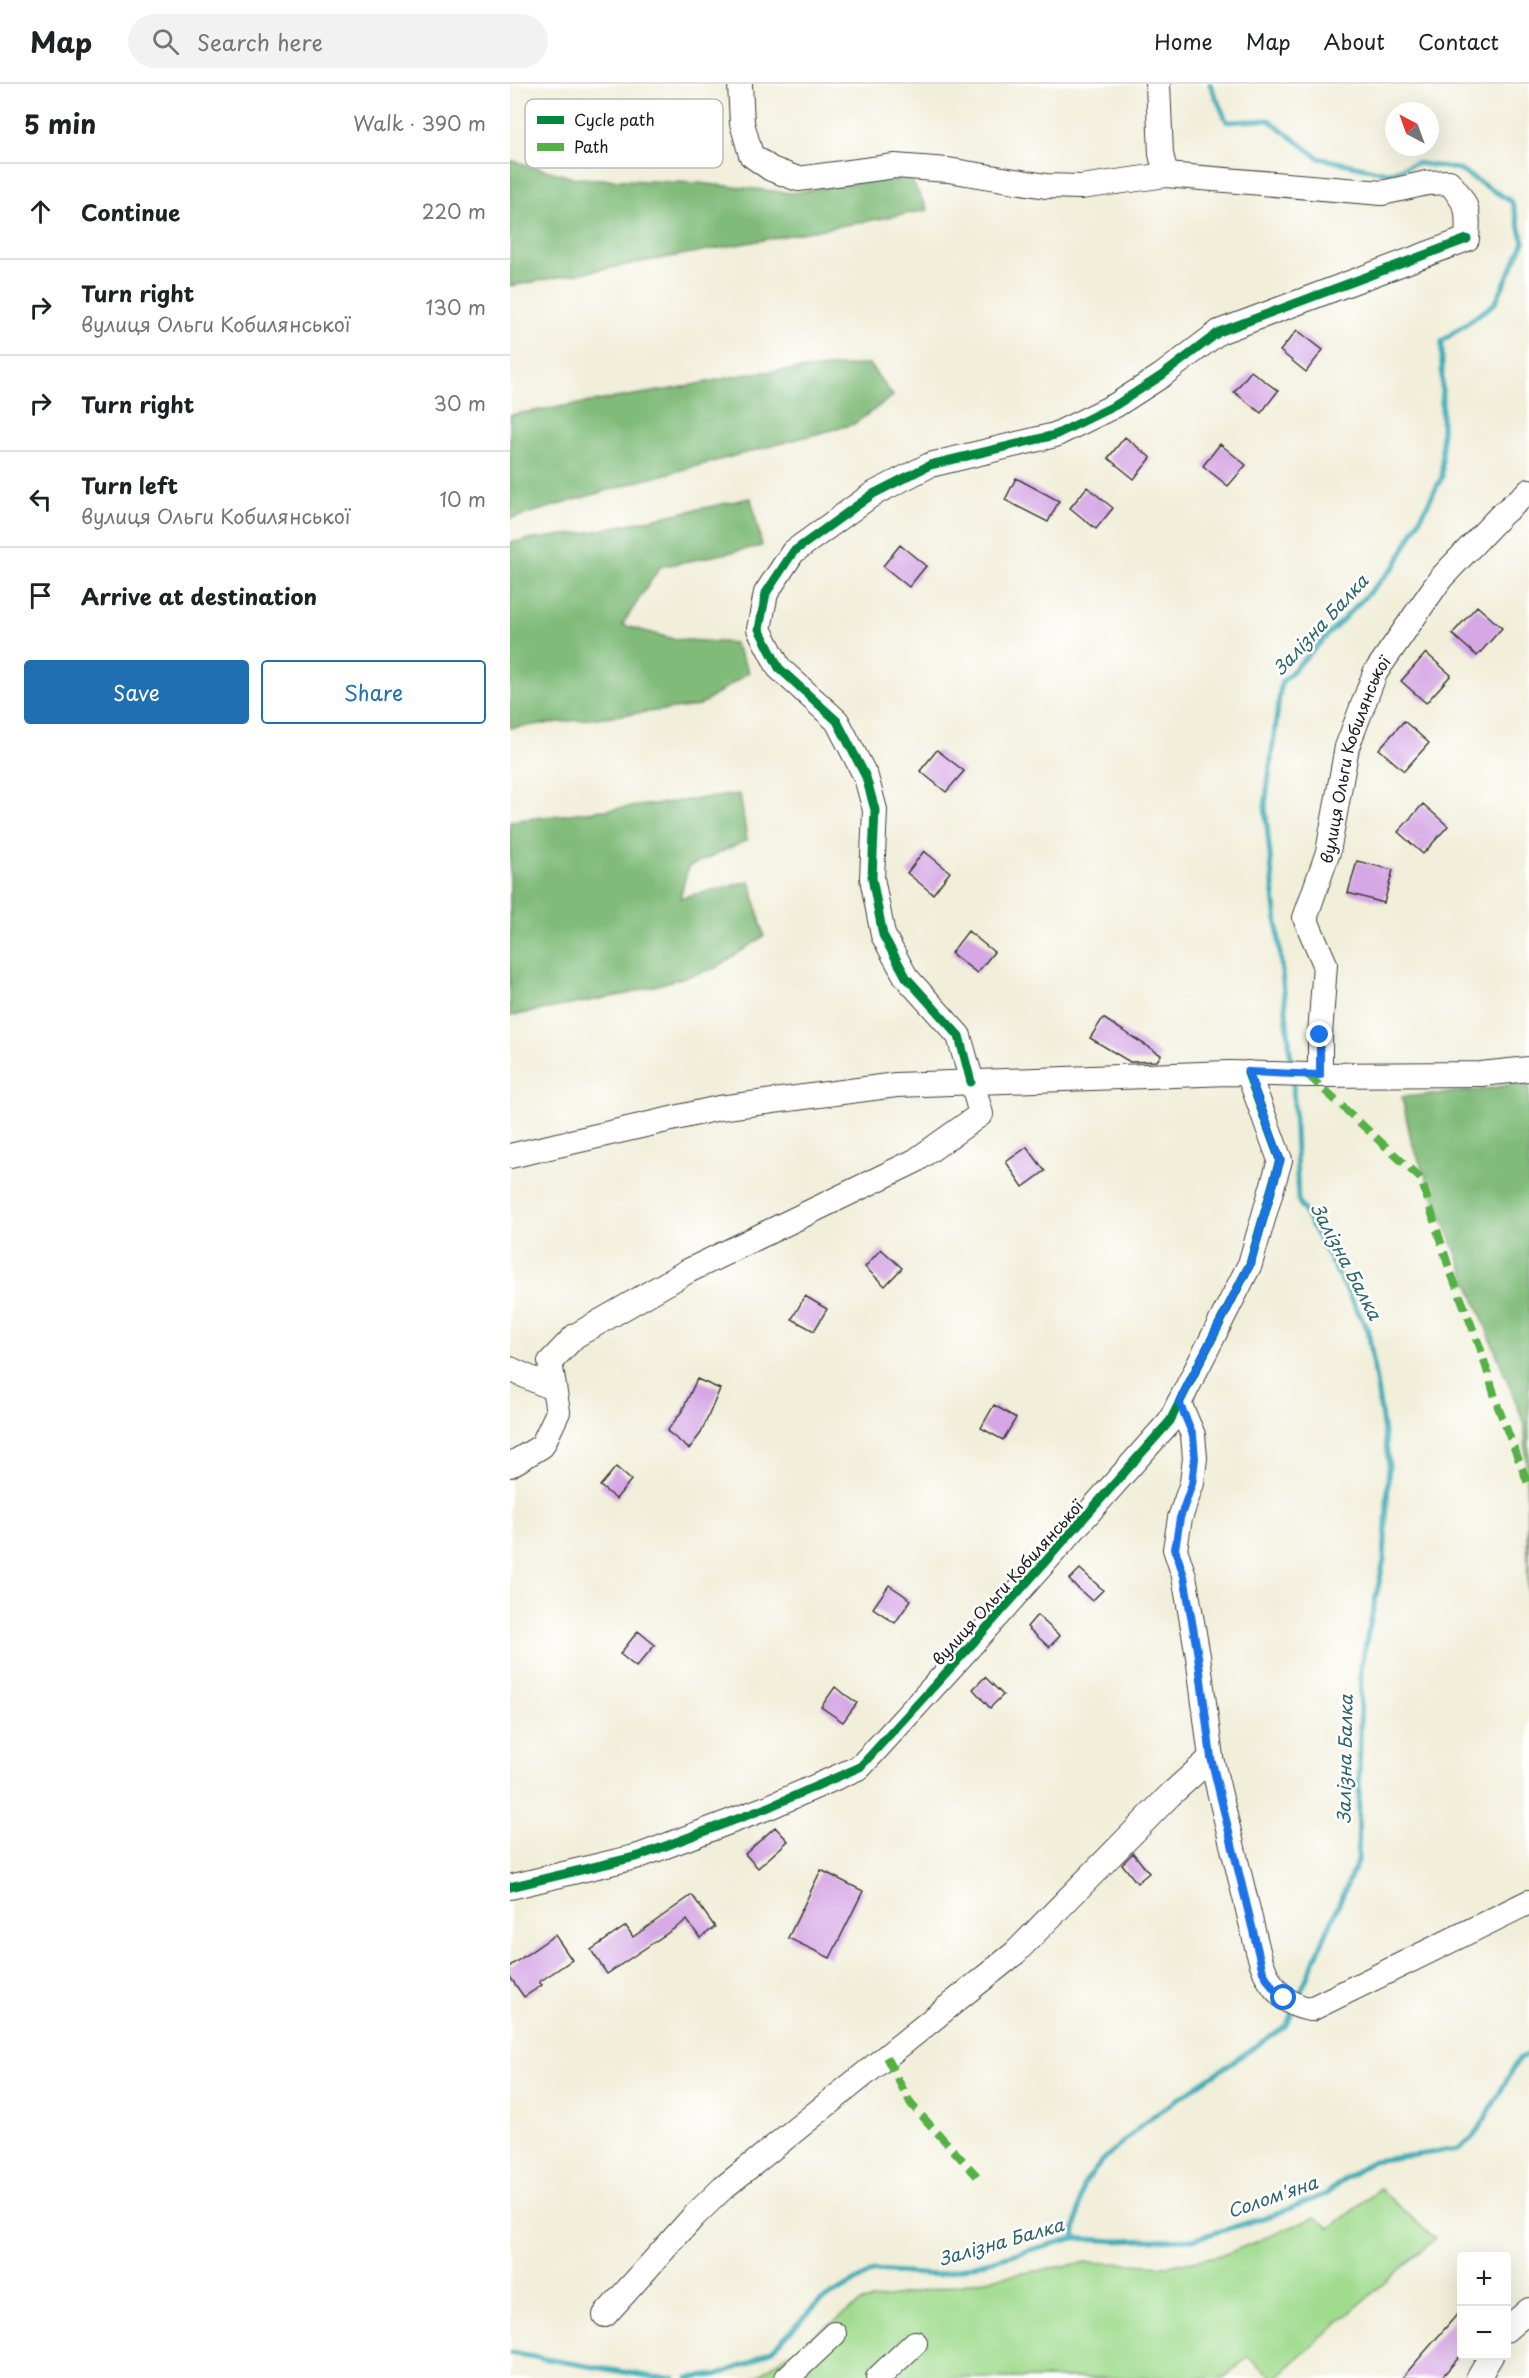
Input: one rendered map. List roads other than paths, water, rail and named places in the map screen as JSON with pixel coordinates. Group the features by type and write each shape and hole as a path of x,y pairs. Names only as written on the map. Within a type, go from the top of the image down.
{"street":[{"path":"510,1465 542,1446 558,1412 550,1362 575,1336 688,1271 915,1161 981,1114 958,1036 906,977 883,935 872,878 875,810 866,777 837,721 779,668 759,629 766,593 793,552 873,494 930,465 1055,435 1116,405 1161,376 1219,332 1467,239 1468,215 1462,198 1449,182 1427,183 1382,193 1166,175 1081,187 1046,186 948,170 895,166 798,179 771,169 751,155 742,123 740,84"},
{"path":"1158,84 1161,154 1166,175"},
{"name":"вулиця Ольги Кобилянської","path":"1313,1075 1320,1035 1325,964 1305,918 1328,852 1347,747 1375,673 1441,578 1501,515 1529,491"},
{"path":"510,1156 719,1108 896,1085 1250,1072 1313,1075 1481,1074 1529,1069"},
{"name":"вулиця Ольги Кобилянської","path":"510,1887 639,1856 769,1807 860,1767 973,1643 1170,1421 1250,1264 1280,1160 1250,1072"},
{"path":"510,1369 554,1389"},
{"path":"1179,1402 1193,1435 1195,1458 1192,1484 1180,1518 1175,1549 1184,1576 1198,1656 1211,1758 1263,1972 1273,1988 1284,1998 1307,2009 1322,2005 1529,1902"},
{"path":"605,2315 694,2216 723,2188 1015,1953 1170,1795 1211,1758"},
{"path":"1511,2326 1529,2310"},
{"path":"787,2378 834,2334"},
{"path":"878,2378 915,2343"},
{"path":"1478,2378 1488,2360"}],"waterway":[{"name":"Залізна Балка","path":"1210,84 1227,122 1269,120 1319,158 1388,173 1416,163 1458,169 1512,202 1524,242 1495,303 1442,341 1442,477 1395,566 1281,683 1265,806 1292,1070"},
{"name":"Залізна Балка","path":"1293,1082 1298,1200 1368,1330 1389,1464 1384,1560 1361,1665 1358,1860 1298,1998"},
{"name":"Залізна Балка","path":"1074,2238 1083,2185 1103,2160 1150,2118 1287,2025 1293,2009"},
{"name":"Солом'яна","path":"688,2378 716,2375 748,2364 773,2349 819,2302 874,2271 938,2275 1074,2238 1116,2241 1194,2239 1276,2214 1326,2194 1373,2161 1458,2149 1472,2138 1519,2058 1529,2054"},
{"name":"Залізна Балка","path":"510,2353 654,2377 675,2378"}]}
